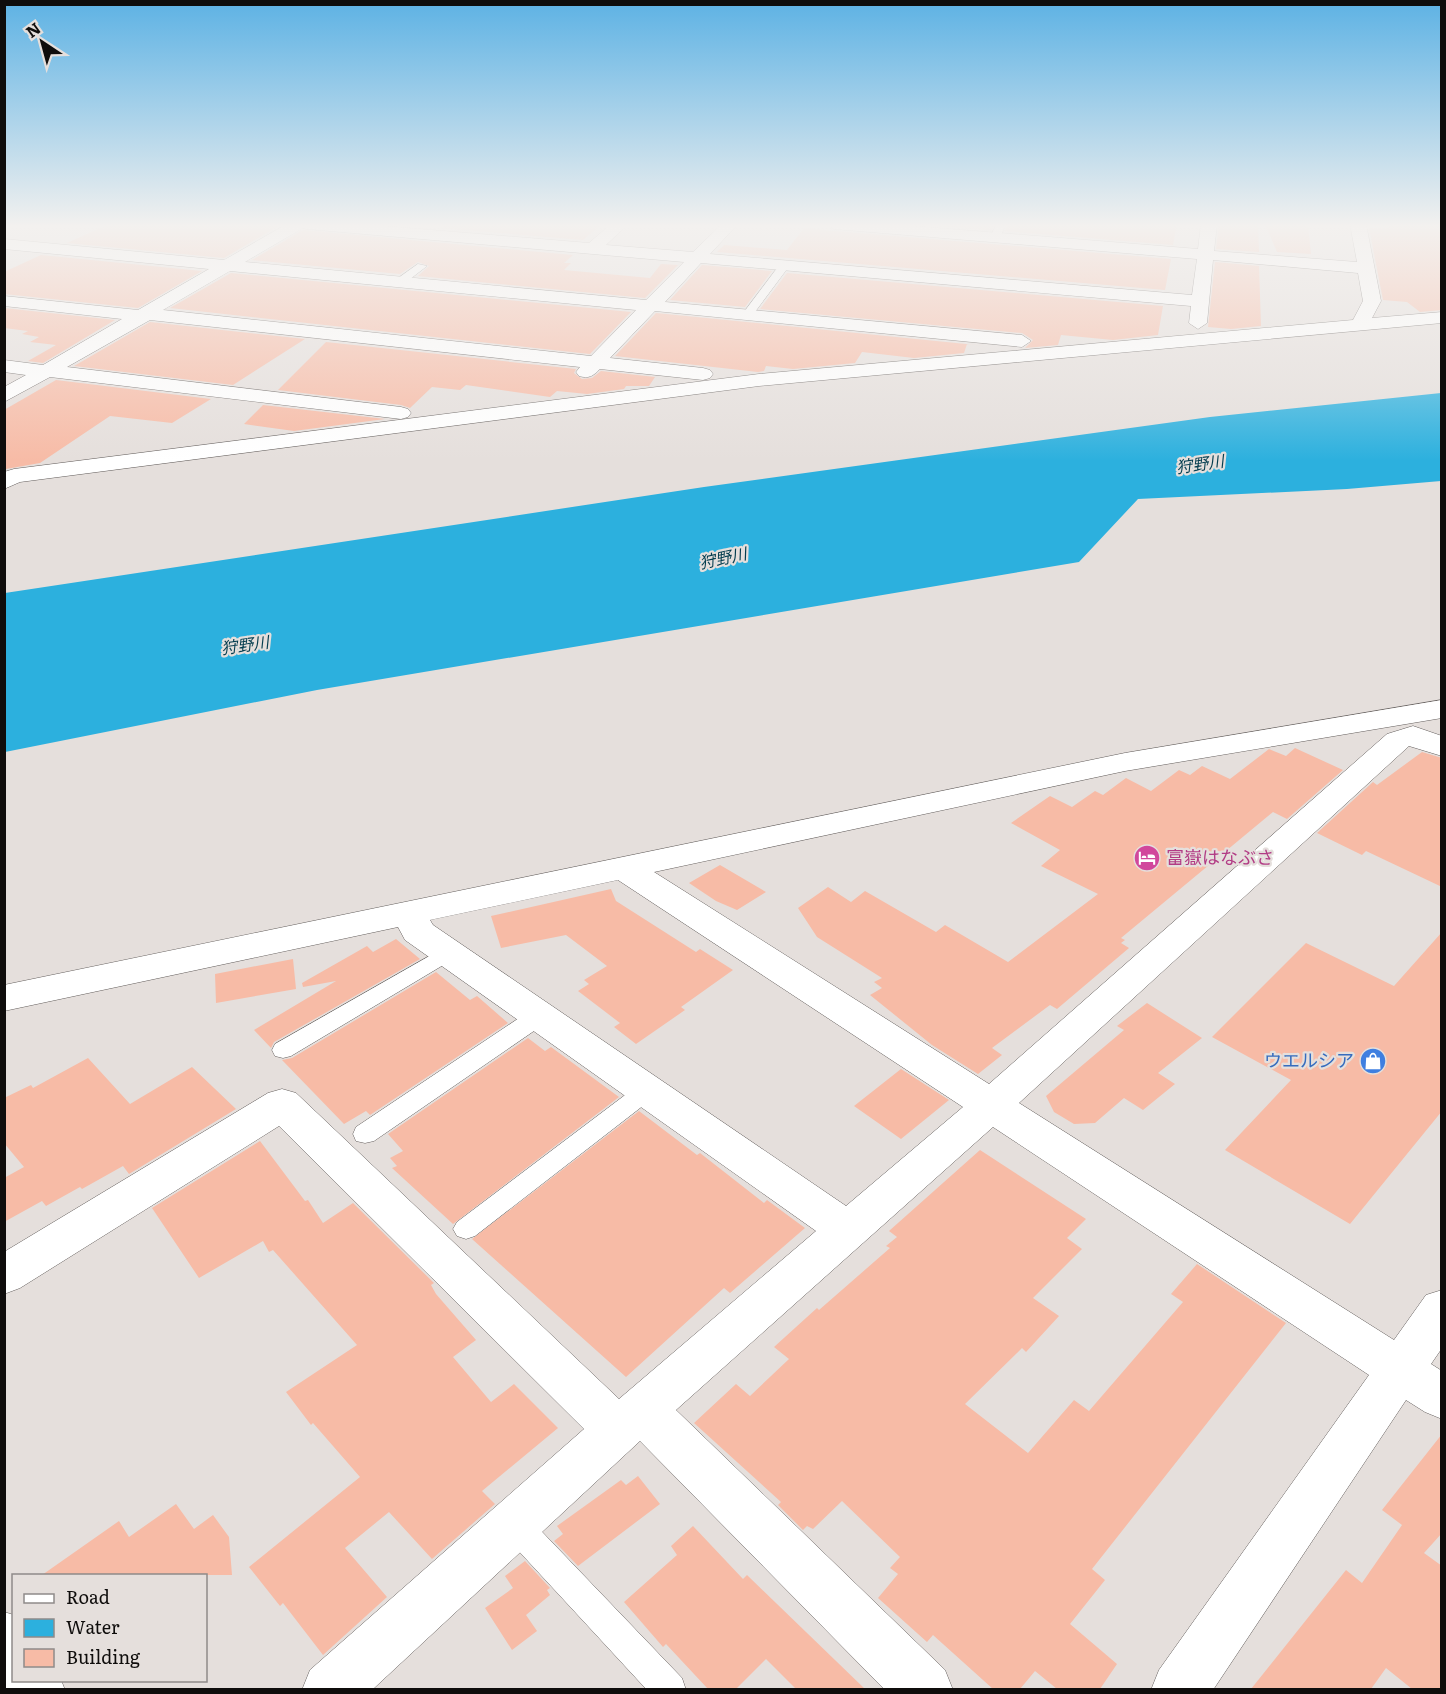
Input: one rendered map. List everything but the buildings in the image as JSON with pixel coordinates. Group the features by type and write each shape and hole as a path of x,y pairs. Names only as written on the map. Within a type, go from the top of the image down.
{"street":[{"path":"25,303 759,380"},
{"path":"4,396 165,303"},
{"path":"631,303 1098,348"},
{"path":"1196,339 1200,303"},
{"path":"1360,324 1371,303"},
{"path":"556,404 651,305"},
{"path":"4,482 14,476 556,404 759,380 1442,317"},
{"path":"4,488 780,389 1442,326"},
{"path":"4,366 448,419"},
{"path":"4,998 1125,762 1442,709"},
{"path":"330,1689 630,1420 993,1104 1398,740 1413,735 1442,747"},
{"path":"624,868 993,1104 1442,1397"},
{"path":"410,913 418,932 645,1092 847,1230"},
{"path":"4,1275 282,1104 925,1689"},
{"path":"1179,1689 1398,1369 1442,1309"}],"lane":[{"path":"748,314 756,303"},
{"path":"283,1050 447,953"},
{"path":"365,1134 539,1016"},
{"path":"466,1229 645,1092"},
{"path":"514,1524 670,1689"}],"water":[{"name":"狩野川","path":"1441,393 1441,481 1347,489 1138,499 1079,562 317,690 5,752 5,593 704,487 1210,417"}],"place":[{"name":"富嶽はなぶさ","path":"1147,858"},
{"name":"ウエルシア","path":"1373,1061"}]}
